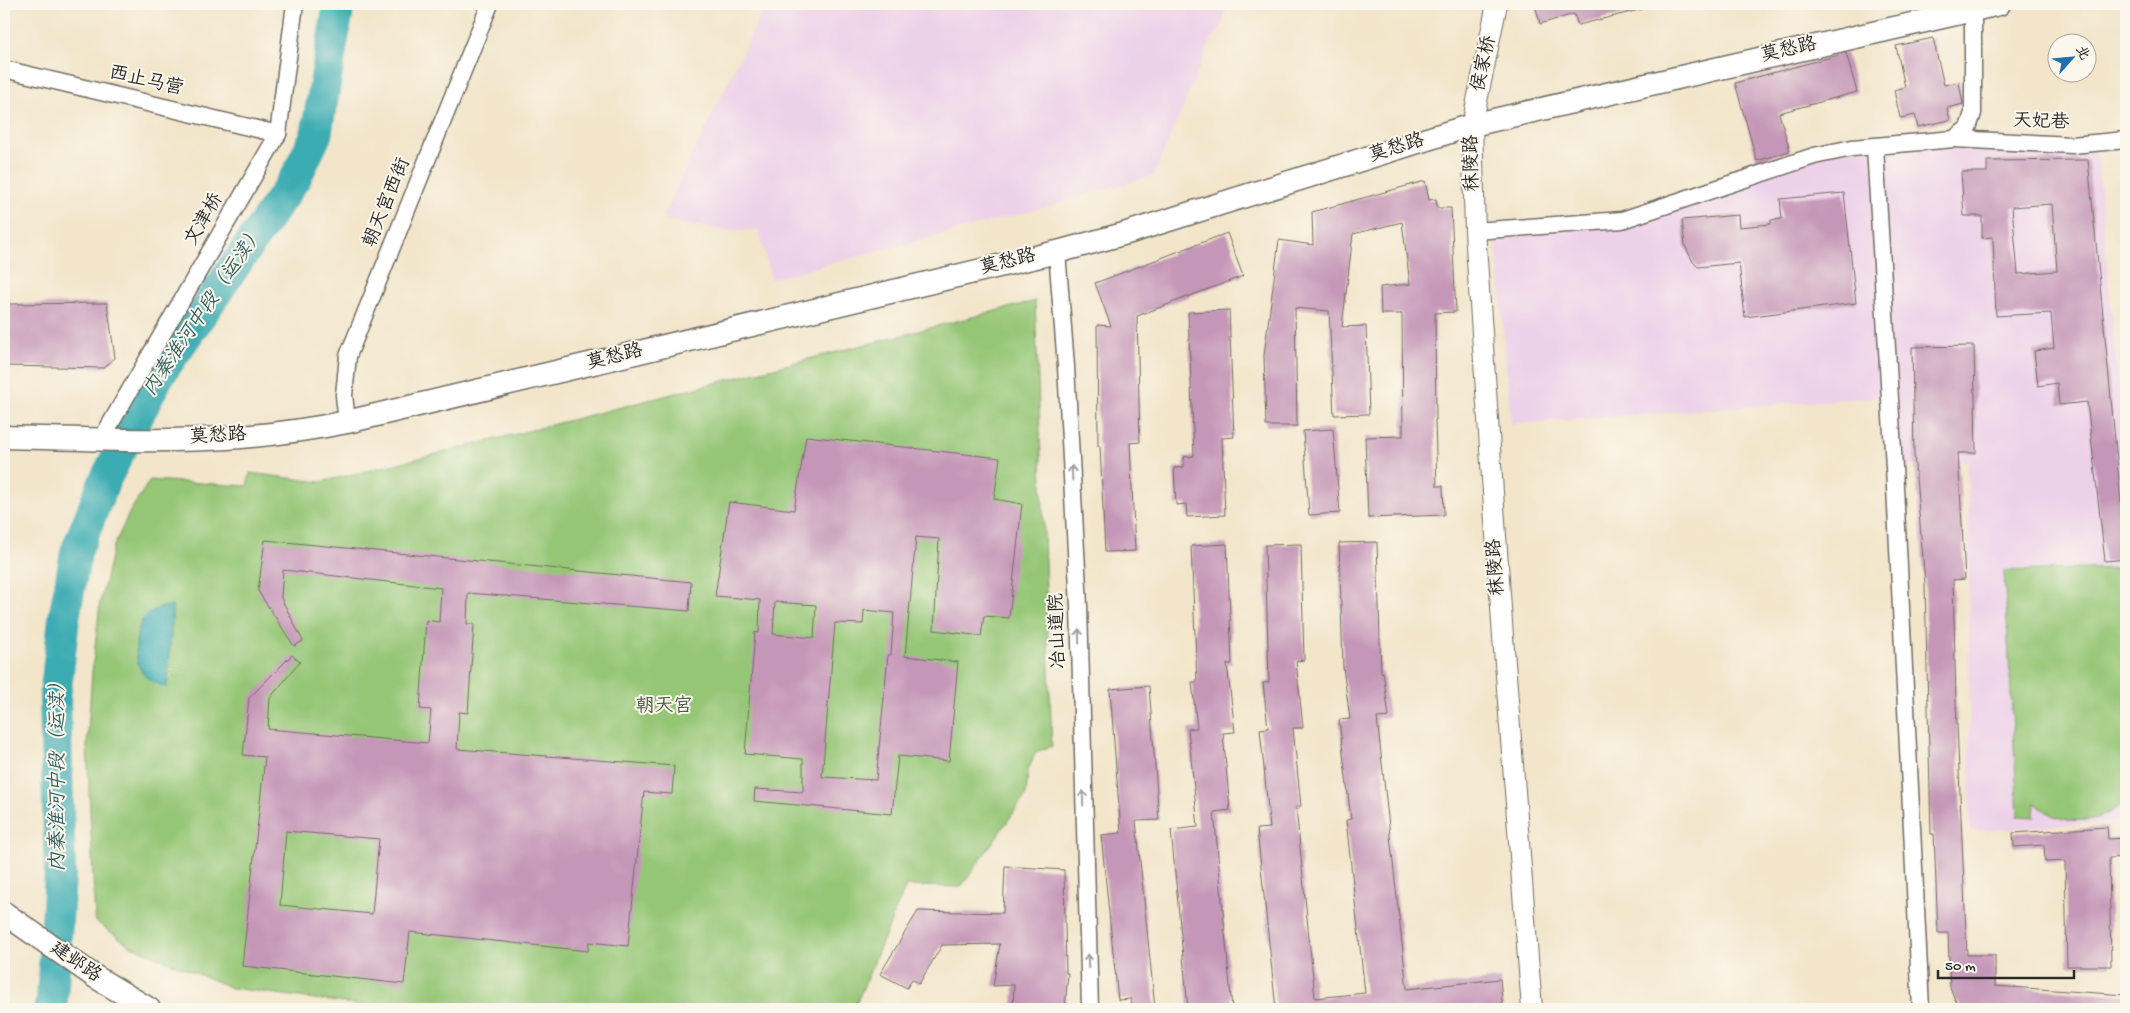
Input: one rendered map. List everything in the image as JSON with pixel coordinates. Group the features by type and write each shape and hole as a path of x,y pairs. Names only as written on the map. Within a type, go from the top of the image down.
{"main road":[{"name":"莫愁路","path":"4,437 101,440 195,439 290,432 347,422 1057,252 1127,233 1472,125 1973,8 1999,4"},
{"name":"建邺路","path":"4,913 94,976 150,1009"}],"street":[{"name":"文津桥","path":"101,440 278,134 295,4"},
{"name":"朝天宫西街","path":"347,422 344,395 348,356 490,4"},
{"name":"侯家桥","path":"1472,125 1498,4"},
{"path":"1954,140 1968,128 1973,113 1973,8"},
{"name":"西止马营","path":"4,69 278,134"},
{"name":"秣陵路","path":"1472,125 1475,231 1502,638 1532,1009"},
{"name":"天妃巷","path":"1475,231 1622,220 1814,156 1852,148 1954,140 2072,145 2126,140"},
{"path":"1876,146 1921,1009"},
{"name":"冶山道院","path":"1057,252 1066,366 1079,606 1090,1009"}],"shaded area":[{"path":"766,4 1226,4 1223,25 1213,36 1154,175 1054,205 771,279 759,230 723,230 668,221 663,215"},
{"path":"2096,143 2126,472 2126,821 1970,831 1968,461 1894,467 1889,396 1511,424 1496,240 1594,222 1852,148"}],"green space":[{"name":"朝天宫","path":"1035,301 1052,746 1036,752 1028,770 1026,795 961,887 906,886 854,1009 389,1009 232,988 131,946 95,921 87,746 92,672 100,603 113,548 129,513 150,480 247,486 250,473 321,482"},
{"path":"2126,568 2126,799 2119,806 2100,817 2079,821 2068,820 2048,813 2035,803 2034,817 2018,816 2004,571"}],"water":[{"path":"173,606 167,688 143,674 138,665 136,642 139,626 147,615 160,608"}],"building":[{"path":"1535,4 1643,4 1643,9 1578,25 1574,14 1540,24"},
{"path":"1933,38 1944,85 1959,82 1963,104 1947,108 1950,120 1918,127 1915,115 1900,118 1894,90 1905,87 1896,46"},
{"path":"1846,53 1857,92 1779,113 1790,151 1757,161 1735,83"},
{"path":"2088,160 2126,559 2105,561 2087,402 2059,405 2057,383 2038,386 2034,351 2054,348 2051,313 1996,316 1993,237 1982,238 1982,216 1964,216 1961,172 1987,172 1987,161","holes":["2052,204 2057,271 2018,274 2012,207"]},
{"path":"1425,181 1429,200 1436,199 1437,208 1451,208 1456,312 1435,313 1437,486 1443,486 1444,515 1368,518 1365,437 1403,436 1402,314 1381,314 1380,287 1410,284 1402,222 1353,234 1342,327 1366,326 1369,414 1334,415 1329,311 1295,308 1297,426 1266,426 1264,355 1279,240 1313,245 1312,212"},
{"path":"1844,193 1856,303 1745,317 1739,263 1698,267 1693,262 1685,246 1682,220 1738,215 1739,227 1771,224 1771,220 1782,219 1780,199"},
{"path":"1227,233 1243,276 1137,316 1140,442 1130,443 1135,551 1105,552 1100,446 1098,446 1097,325 1111,326 1095,283"},
{"path":"107,303 115,358 104,368 4,366 4,304"},
{"path":"1229,310 1234,437 1222,438 1225,515 1187,517 1186,504 1176,505 1174,468 1184,467 1184,457 1194,456 1188,312"},
{"path":"1974,346 1976,453 1958,453 1965,579 1953,580 1956,702 1967,955 1995,955 1995,986 2126,995 2126,1009 1964,1009 1955,1000 1950,987 1948,933 1938,933 1934,834 1931,834 1925,583 1914,454 1912,347"},
{"path":"1333,429 1340,513 1309,515 1303,431"},
{"path":"806,436 1000,458 994,499 1022,504 1009,618 984,616 981,636 934,630 939,539 916,537 905,656 958,662 949,761 898,756 892,814 754,801 755,789 803,792 803,759 745,754 755,632 759,633 760,600 715,596 729,502 794,510","holes":["775,602 816,605 814,638 773,634","864,610 894,613 891,655 888,655 876,780 822,777 835,623 863,624"]},
{"path":"265,540 691,582 689,611 468,593 467,624 474,624 468,713 459,712 457,749 674,766 672,794 644,792 628,946 589,942 588,951 410,932 404,984 242,966 265,757 243,755 249,698 292,655 300,662 270,698 268,729 428,743 431,710 420,709 426,620 439,622 441,588 283,570 281,598 303,641 294,646 258,591","holes":["286,831 379,839 372,914 280,905"]},
{"path":"1377,542 1381,673 1383,672 1389,717 1377,718 1407,989 1500,979 1503,1009 1276,1009 1257,829 1270,828 1260,729 1268,728 1263,683 1269,682 1265,545 1301,544 1304,660 1296,661 1303,728 1293,728 1301,806 1296,807 1315,998 1365,993 1346,820 1351,819 1339,720 1350,719 1343,667 1339,543"},
{"path":"1227,544 1232,664 1227,664 1235,732 1223,733 1230,810 1214,812 1232,1009 1188,1009 1171,830 1198,827 1188,729 1197,728 1192,682 1197,682 1191,546"},
{"path":"1149,686 1159,820 1136,821 1155,1009 1132,1009 1131,999 1118,1000 1101,835 1121,833 1110,689"},
{"path":"2107,827 2108,839 2126,838 2126,857 2109,858 2111,966 2067,966 2065,861 2045,862 2044,845 2014,847 2013,833"},
{"path":"1005,866 1064,870 1066,973 1068,973 1065,1009 1013,1009 1014,985 993,986 1000,944 942,945 919,984 912,979 907,988 880,974 918,911 1003,913"}],"waterway":[{"name":"内秦淮河中段（运渎）","path":"49,1009 52,1001 60,874 55,698 64,618 76,552 104,482 158,377 296,177 316,135 339,4"}]}
